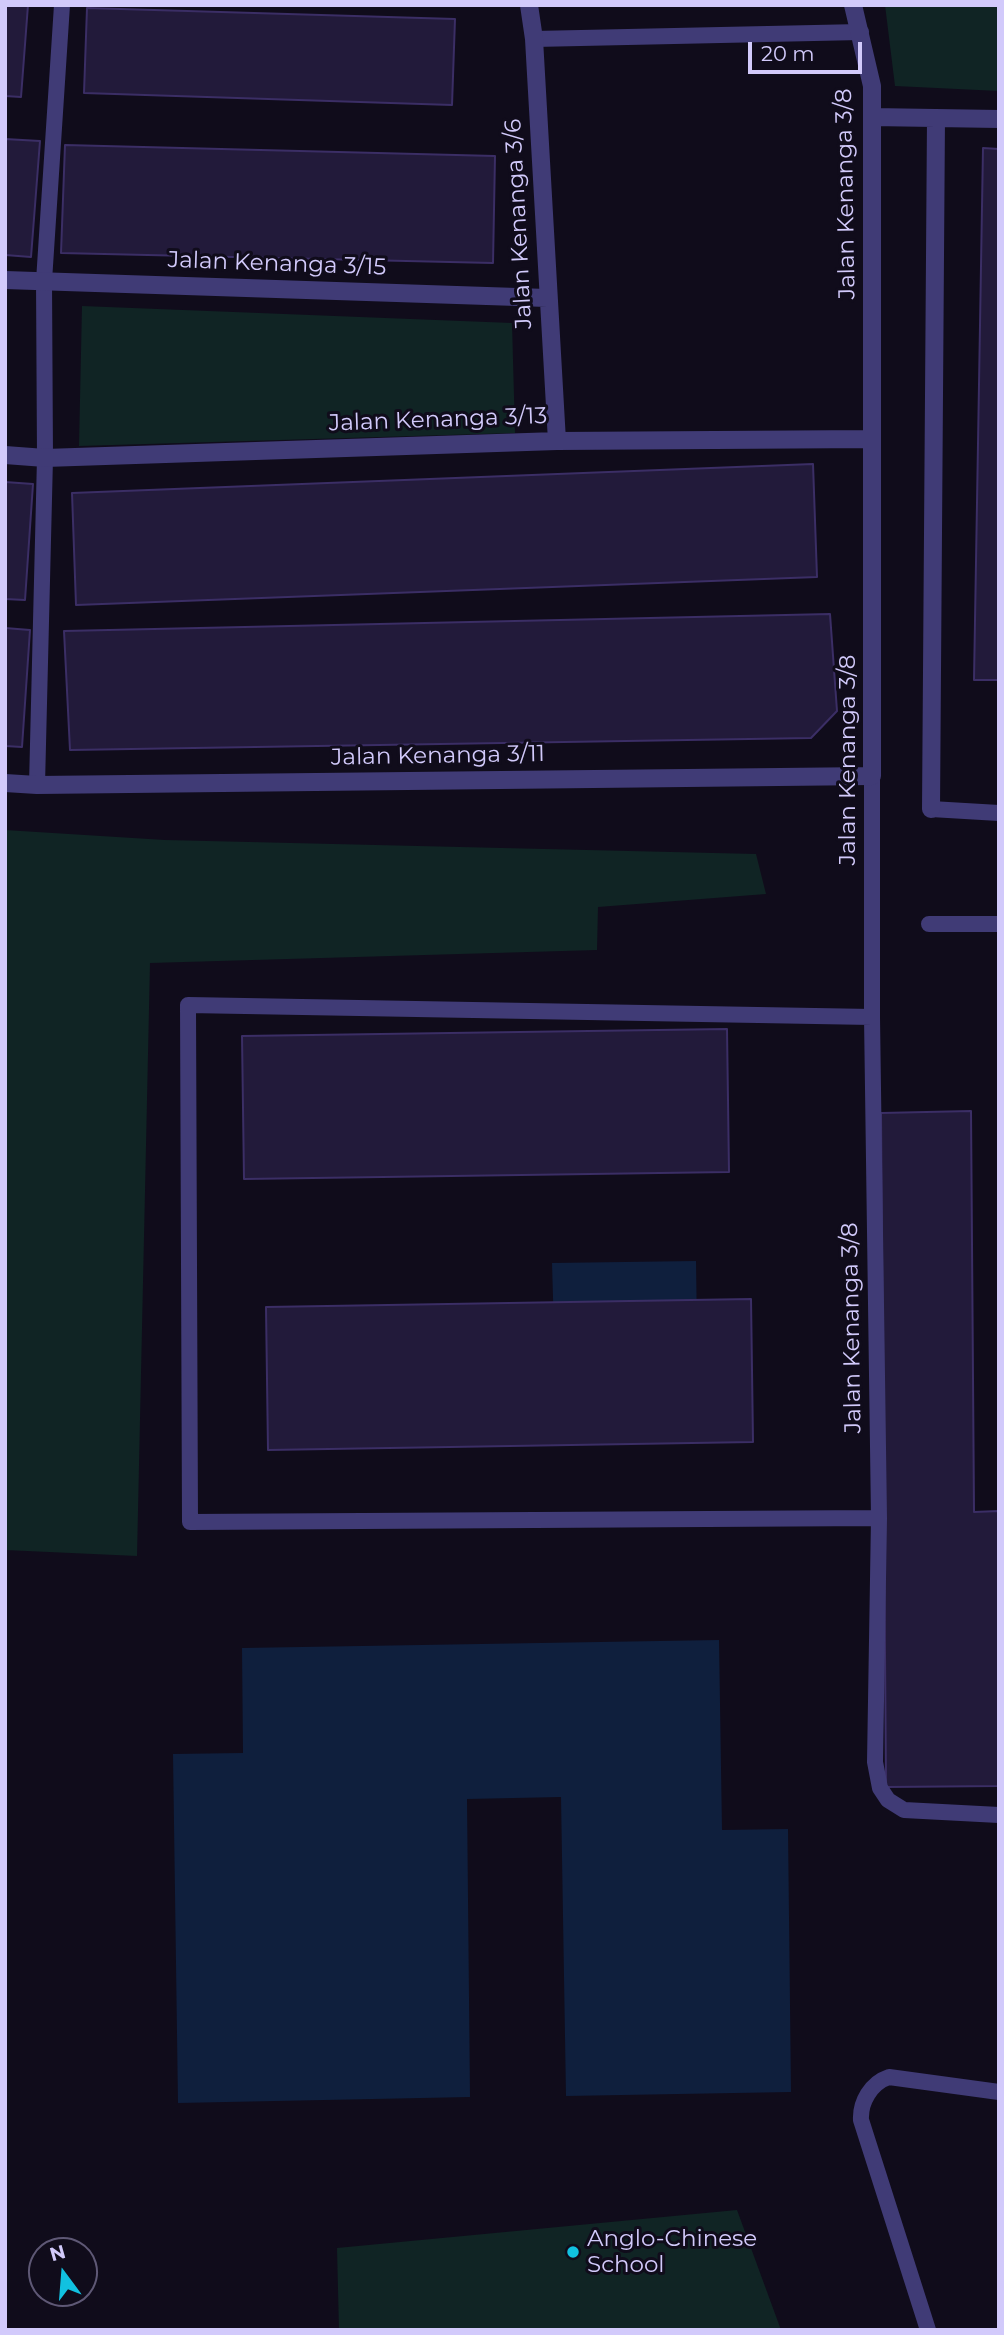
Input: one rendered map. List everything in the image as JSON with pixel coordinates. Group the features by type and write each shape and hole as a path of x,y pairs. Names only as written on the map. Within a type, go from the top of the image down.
{"street":[{"name":"Jalan Kenanga 3/6","path":"529,5 534,40 557,441"},
{"name":"Jalan Kenanga 3/8","path":"853,5 872,86 873,117 872,776"},
{"path":"873,117 999,119"},
{"path":"931,809 936,118"},
{"name":"Jalan Kenanga 3/15","path":"5,280 547,298"},
{"name":"Jalan Kenanga 3/13","path":"5,455 45,458 557,441 872,439"},
{"name":"Jalan Kenanga 3/11","path":"5,783 37,785 872,776"}],"lane":[{"path":"37,785 45,458 44,281 62,5"},
{"path":"534,40 861,32"},
{"name":"Jalan Kenanga 3/8","path":"872,776 872,1017 879,1518 875,1762 880,1788 888,1800 904,1810 999,1815"},
{"path":"931,809 999,813"},
{"path":"929,924 999,924"},
{"path":"872,1017 188,1006 190,1522 879,1518"},
{"path":"928,2330 861,2120 861,2107 879,2080 889,2077 999,2092"}],"green space":[{"path":"885,5 999,5 999,91 895,86"},
{"path":"82,306 512,323 515,433 79,446"},
{"path":"5,830 165,840 756,854 766,894 598,907 597,950 150,963 137,1556 5,1550"},
{"path":"737,2210 781,2330 339,2330 337,2248"}],"water":[{"path":"696,1261 697,1329 554,1332 552,1263"},
{"path":"719,1640 722,1830 788,1829 791,2092 566,2096 561,1797 467,1799 470,2097 178,2103 173,1754 243,1753 242,1648"}],"building":[{"path":"5,5 28,5 21,97 5,96"},
{"path":"87,8 455,19 452,105 84,93"},
{"path":"5,139 40,141 31,257 5,255"},
{"path":"65,145 495,156 493,263 61,253"},
{"path":"983,148 999,149 999,680 974,680"},
{"path":"813,464 817,577 76,605 72,493"},
{"path":"5,482 33,484 25,600 5,599"},
{"path":"830,614 837,711 811,738 70,750 64,631"},
{"path":"5,628 30,630 22,747 5,746"},
{"path":"727,1029 729,1172 244,1179 242,1036"},
{"path":"971,1111 974,1512 999,1511 999,1786 886,1787 881,1113"},
{"path":"751,1299 753,1442 268,1450 266,1307"}],"place":[{"name":"Anglo-Chinese School","path":"573,2252"}]}
